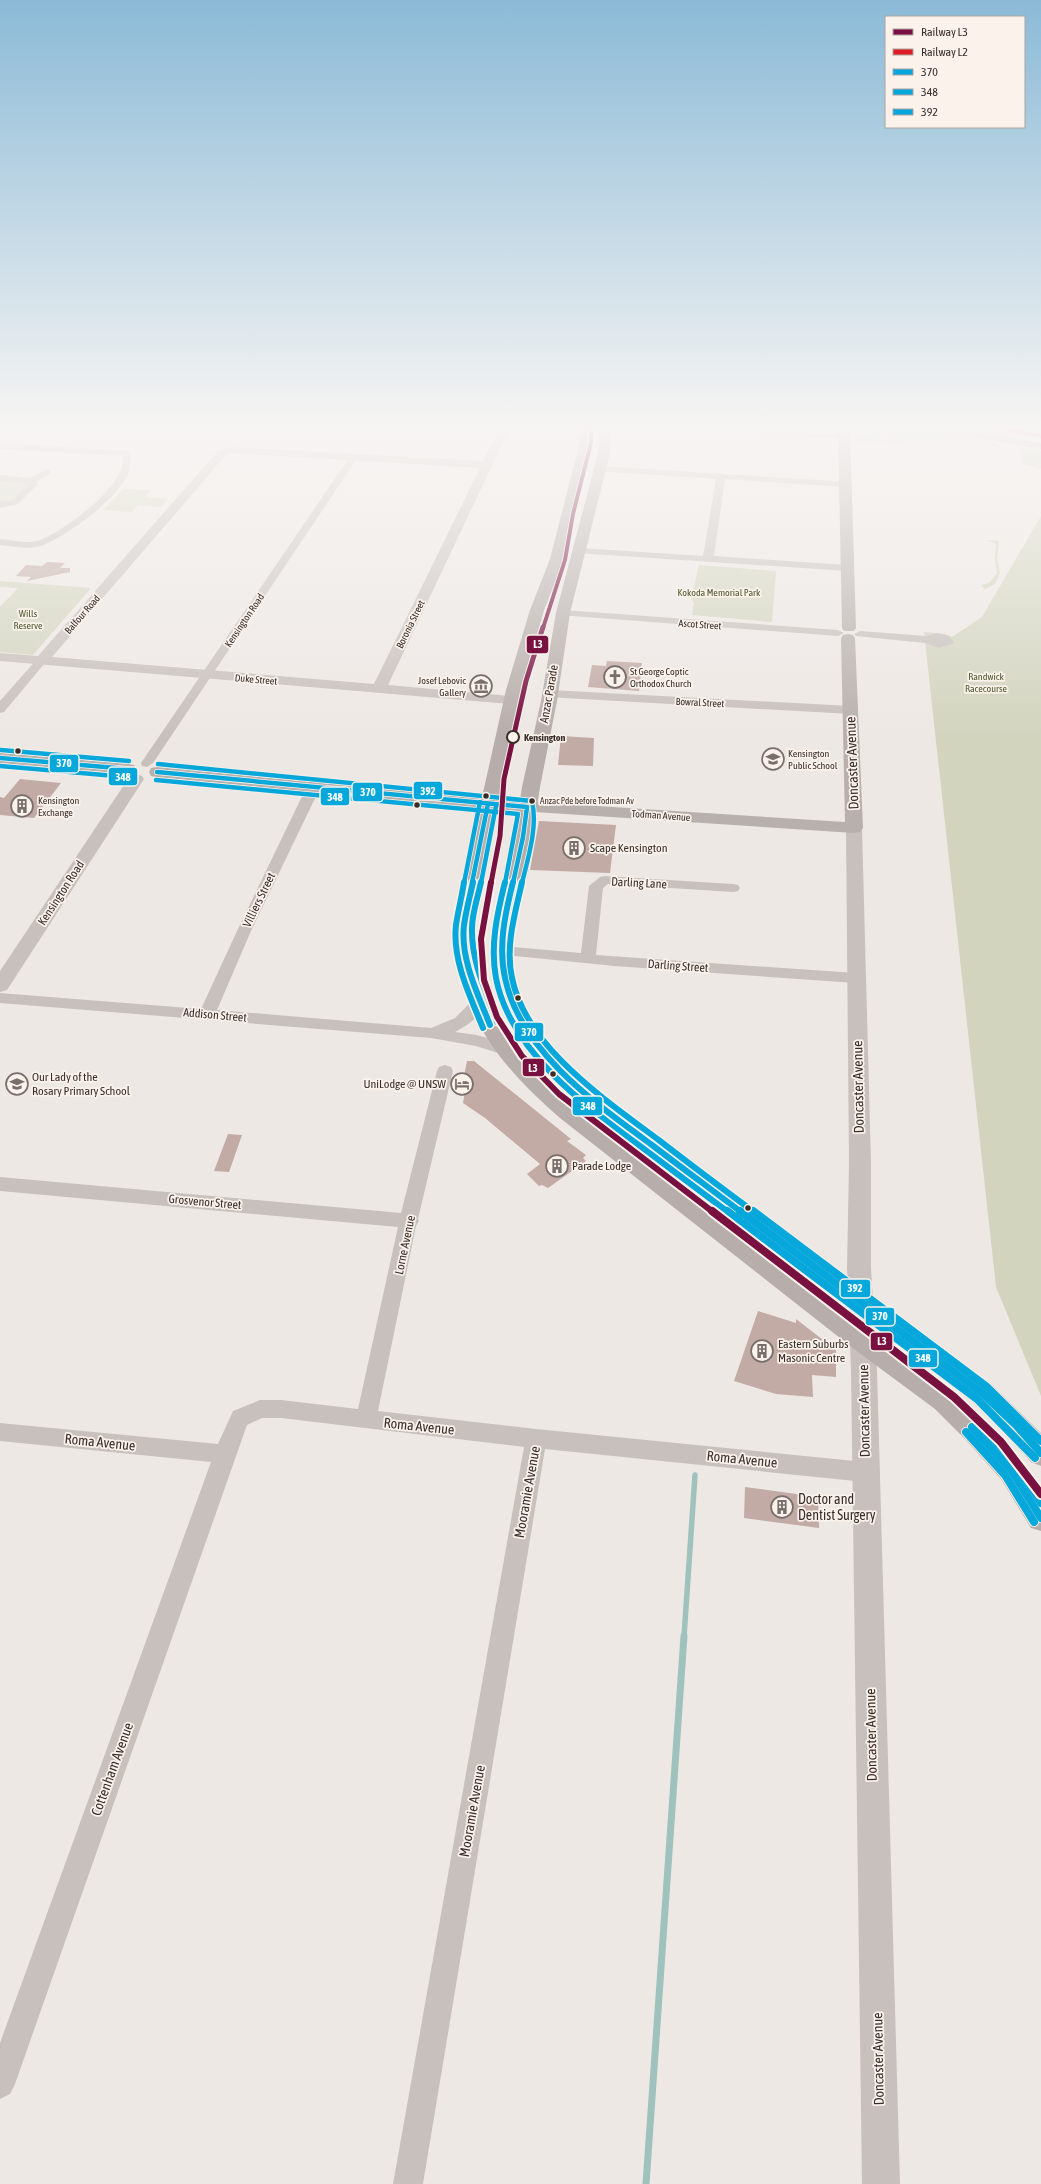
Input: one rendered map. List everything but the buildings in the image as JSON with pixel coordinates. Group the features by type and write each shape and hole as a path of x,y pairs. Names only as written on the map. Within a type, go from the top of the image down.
{"main road":[{"path":"564,532 557,559 537,610 511,700 488,804 464,926 466,962 480,1003 504,1048 530,1078 568,1112 863,1341 945,1401 971,1426 1011,1470 1041,1518"},
{"name":"Anzac Parade","path":"584,532 563,613 550,694 527,807 522,846 507,910 501,950 503,974 512,1002 527,1031 552,1063 597,1104 861,1304 982,1393 1002,1410 1041,1453"},
{"name":"Doncaster Avenue","path":"847,532 854,828"},
{"path":"0,758 132,774 146,778 152,767"},
{"name":"Todman Avenue","path":"152,767 488,804 854,828"}],"street":[{"path":"0,542 37,544 59,532"},
{"name":"Balfour Road","path":"0,709 154,532"},
{"name":"Kensington Road","path":"152,767 206,675 303,532"},
{"name":"Boronia Street","path":"379,689 454,532"},
{"path":"708,559 712,532"},
{"path":"580,551 847,568"},
{"name":"Ascot Street","path":"563,613 929,640"},
{"name":"Duke Street","path":"0,657 41,662 511,700"},
{"name":"Bowral Street","path":"550,694 851,710"},
{"name":"Kensington Road","path":"0,986 132,774"},
{"name":"Villiers Street","path":"207,1014 244,931 314,786"},
{"name":"Doncaster Avenue","path":"854,828 861,1304 881,2184"},
{"name":"Darling Lane","path":"588,958 596,886 605,880 733,888"},
{"name":"Darling Street","path":"501,950 856,978"},
{"name":"Addison Street","path":"0,998 431,1033 477,1041 504,1048"},
{"name":"Addison Street","path":"431,1033 459,1024 469,1017 480,1003"},
{"name":"Lorne Avenue","path":"366,1420 410,1221 418,1175 445,1071"},
{"name":"Grosvenor Street","path":"0,1184 410,1221"},
{"name":"Roma Avenue","path":"0,1432 225,1454 240,1418 260,1409 281,1409 536,1439 865,1472"},
{"name":"Mooramie Avenue","path":"408,2184 536,1439"},
{"name":"Cottenham Avenue","path":"0,2084 225,1454"}],"green space":[{"name":"Randwick Racecourse","path":"1032,532 1041,532 1041,1396 996,1287 924,632 945,634 952,637 982,617"},
{"path":"987,540 999,541 997,560 1000,573 995,584 985,589 981,585 989,583 997,573 995,560 996,544"},
{"name":"Kokoda Memorial Park","path":"699,565 776,571 772,622 692,615 694,603 691,598"},
{"name":"Wills Reserve","path":"0,581 91,588 33,655 0,652 0,607 18,588 0,587"}],"waterway":[{"path":"684,1637 695,1475"},
{"path":"646,2184 684,1636"}],"rail line":[{"name":"L3","path":"570,532 565,560 526,681 504,779 500,836 481,939 484,980 497,1017 522,1056 559,1094 954,1397 1001,1442 1022,1467 1041,1494"}],"transit line":[{"name":"392","path":"1,750 129,761"},
{"name":"370","path":"0,758 128,769"},
{"name":"392","path":"158,764 532,801 534,810 530,847 511,936 509,955 516,993 523,1009 542,1037 565,1063 602,1098 987,1387 1021,1419 1041,1441"},
{"name":"348","path":"0,766 127,777"},
{"name":"370","path":"157,772 527,807 523,837 504,923 502,952 505,978 513,1003 524,1025 539,1046 557,1066 597,1104 982,1393 1016,1425 1041,1453"},
{"name":"348","path":"156,780 518,814 512,855 496,921 493,951 497,979 504,1004 517,1028 532,1050 550,1071 592,1110 977,1399 1035,1458"},
{"name":"348","path":"480,802 456,926 458,953 463,979 483,1028"},
{"name":"370","path":"488,804 464,926 466,952 471,977 490,1025"},
{"name":"392","path":"496,806 472,927 474,951 479,974 497,1022"},
{"name":"392","path":"978,1422 1017,1465 1041,1503"},
{"name":"370","path":"972,1427 1011,1470 1041,1518"},
{"name":"348","path":"966,1432 1005,1475 1034,1522"}],"place":[{"name":"St George Coptic Orthodox Church","path":"615,677"},
{"name":"Josef Lebovic Gallery","path":"481,686"},
{"name":"Kensington","path":"513,737"},
{"name":"Kensington Public School","path":"773,759"},
{"name":"Anzac Pde before Todman Av","path":"532,801"},
{"name":"Kensington Exchange","path":"22,806"},
{"name":"Scape Kensington","path":"574,848"},
{"name":"Our Lady of the Rosary Primary School","path":"17,1084"},
{"name":"UniLodge @ UNSW","path":"462,1084"},
{"name":"Parade Lodge","path":"557,1166"},
{"name":"Eastern Suburbs Masonic Centre","path":"762,1351"},
{"name":"Doctor and Dentist Surgery","path":"782,1507"}]}
